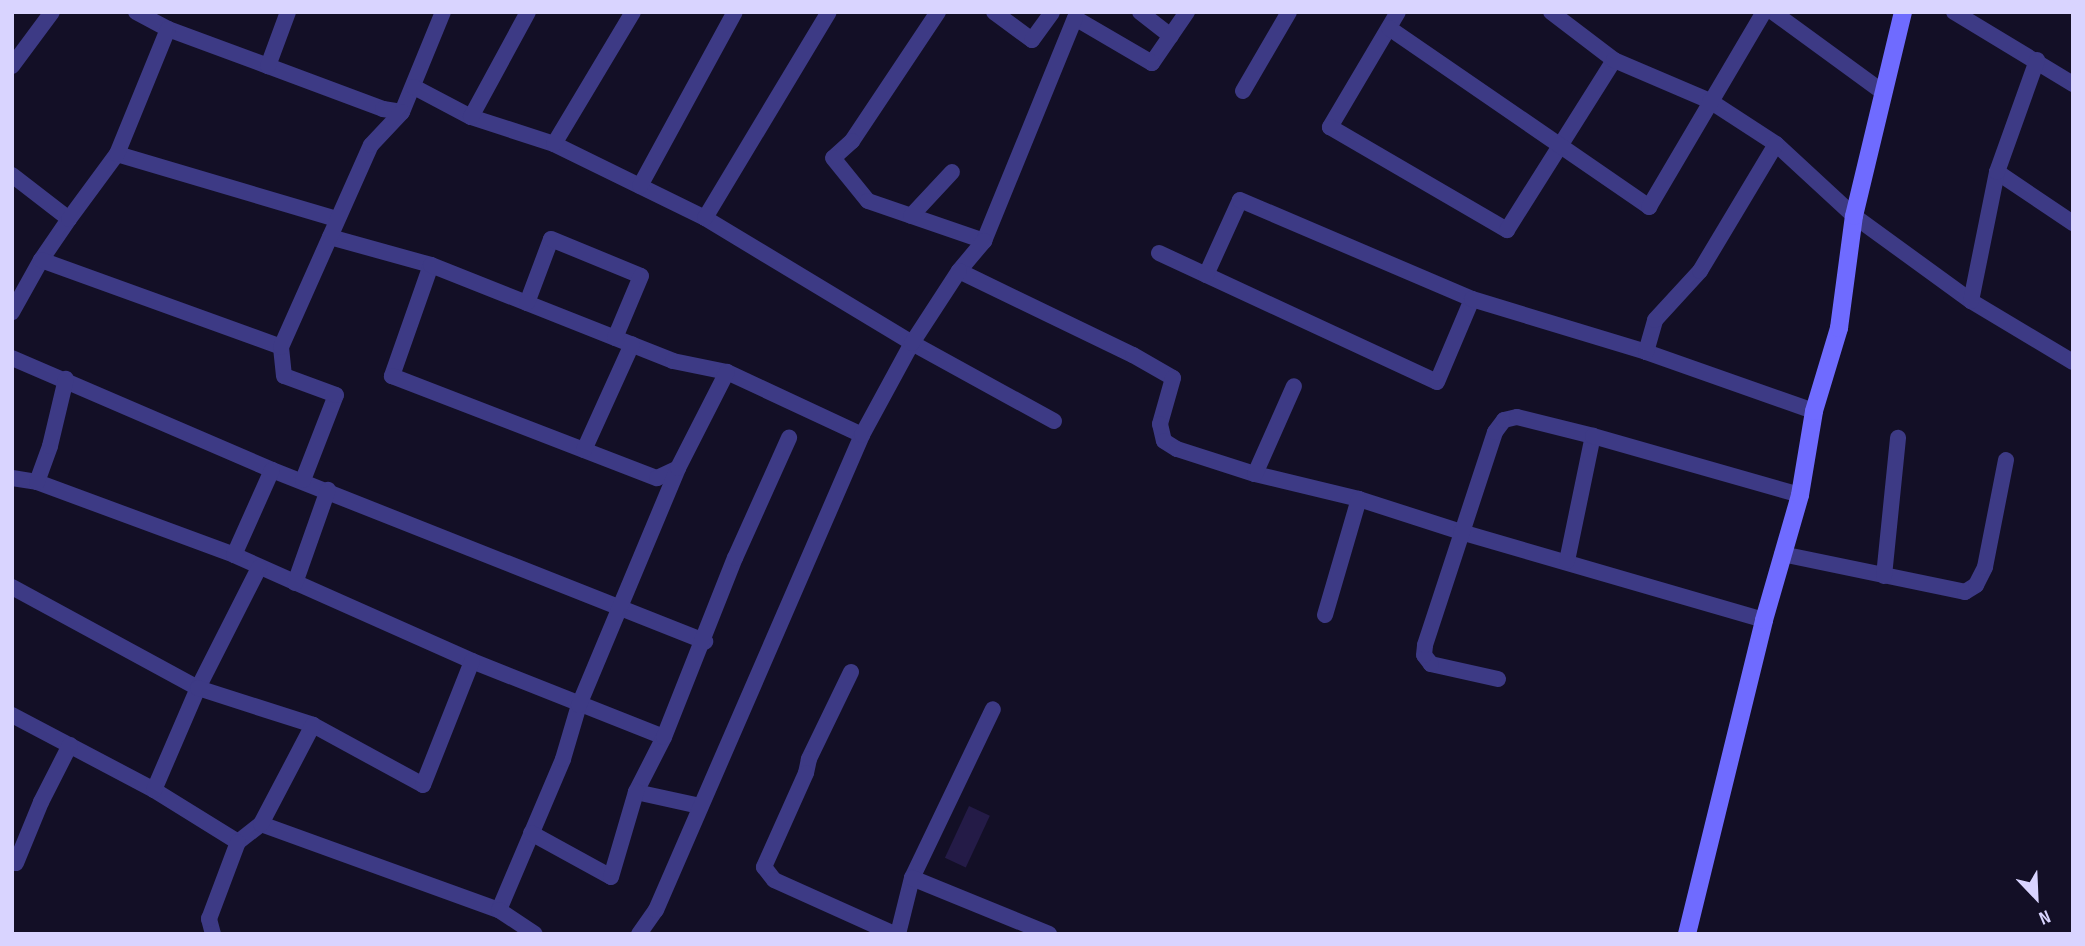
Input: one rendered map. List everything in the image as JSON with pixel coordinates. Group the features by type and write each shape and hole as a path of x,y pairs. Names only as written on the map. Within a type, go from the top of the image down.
{"street":[{"path":"12,66 52,12"},
{"path":"136,12 168,29 383,109 402,113"},
{"path":"268,66 288,12"},
{"path":"303,480 337,395 284,376 281,347 371,145 402,113 443,12"},
{"path":"471,117 527,12"},
{"path":"554,144 633,12"},
{"path":"640,186 735,12"},
{"path":"705,218 829,12"},
{"path":"938,12 852,141 833,159 868,201 984,241"},
{"path":"994,12 1032,40 1052,12"},
{"path":"1140,12 1171,36"},
{"path":"639,934 656,911 862,435 912,343 959,271 984,241 1075,18 1152,63 1187,12"},
{"path":"1243,90 1289,12"},
{"path":"1398,12 1330,127 1507,230 1562,147 1614,60"},
{"path":"1551,12 1570,18 1614,60 1710,101 1776,144 1854,216 1971,301 2073,362"},
{"path":"1389,28 1649,207 1764,12"},
{"path":"1773,12 1884,93"},
{"path":"1687,934 1764,620 1800,495 1814,411 1839,328 1854,216 1903,12"},
{"path":"1954,12 2073,85"},
{"path":"12,312 41,260 117,154 168,29"},
{"path":"1971,301 1997,172 2036,60"},
{"path":"414,86 471,117 554,144 705,218 912,343 1054,421"},
{"path":"1646,352 1655,320 1700,271 1776,144"},
{"path":"117,154 336,219"},
{"path":"911,216 952,172"},
{"path":"1997,172 2073,223"},
{"path":"12,175 69,219"},
{"path":"1206,275 1240,200 1472,299 1646,352 1814,411"},
{"path":"330,237 431,265 673,360 727,372 862,435"},
{"path":"527,303 551,239 641,276 615,338"},
{"path":"1159,253 1437,382 1472,299"},
{"path":"41,260 281,347"},
{"path":"431,265 392,376 657,478 678,468"},
{"path":"959,271 1173,378 1160,424 1164,441 1177,449 1255,474 1359,499 1461,532 1764,620"},
{"path":"584,450 632,344"},
{"path":"12,358 272,470 705,641"},
{"path":"499,910 563,759 579,705 678,468 727,372"},
{"path":"37,482 50,446 66,379"},
{"path":"1255,474 1294,386"},
{"path":"1498,679 1431,664 1424,655 1495,432 1504,420 1517,417 1593,436 1800,495"},
{"path":"1567,561 1593,436"},
{"path":"531,833 611,877 636,792 664,737 705,641 735,558 789,438"},
{"path":"1884,576 1898,438"},
{"path":"1782,554 1965,592 1976,585 1986,567 2006,460"},
{"path":"234,555 272,470"},
{"path":"12,478 37,482 234,555 472,661 664,737"},
{"path":"295,583 328,490"},
{"path":"1325,615 1359,499"},
{"path":"154,790 198,688 259,568"},
{"path":"12,587 198,688 313,725 423,785 472,661"},
{"path":"851,672 809,759 806,773 764,867 774,880 896,934 912,878 993,709"},
{"path":"12,715 154,790 238,842"},
{"path":"213,934 209,919 238,842 261,824 313,725"},
{"path":"16,863 41,802 70,745"},
{"path":"636,792 700,806"},
{"path":"261,824 499,910 534,934"},
{"path":"912,878 1049,934"}],"building":[{"path":"969,806 990,816 966,867 945,858"}]}
